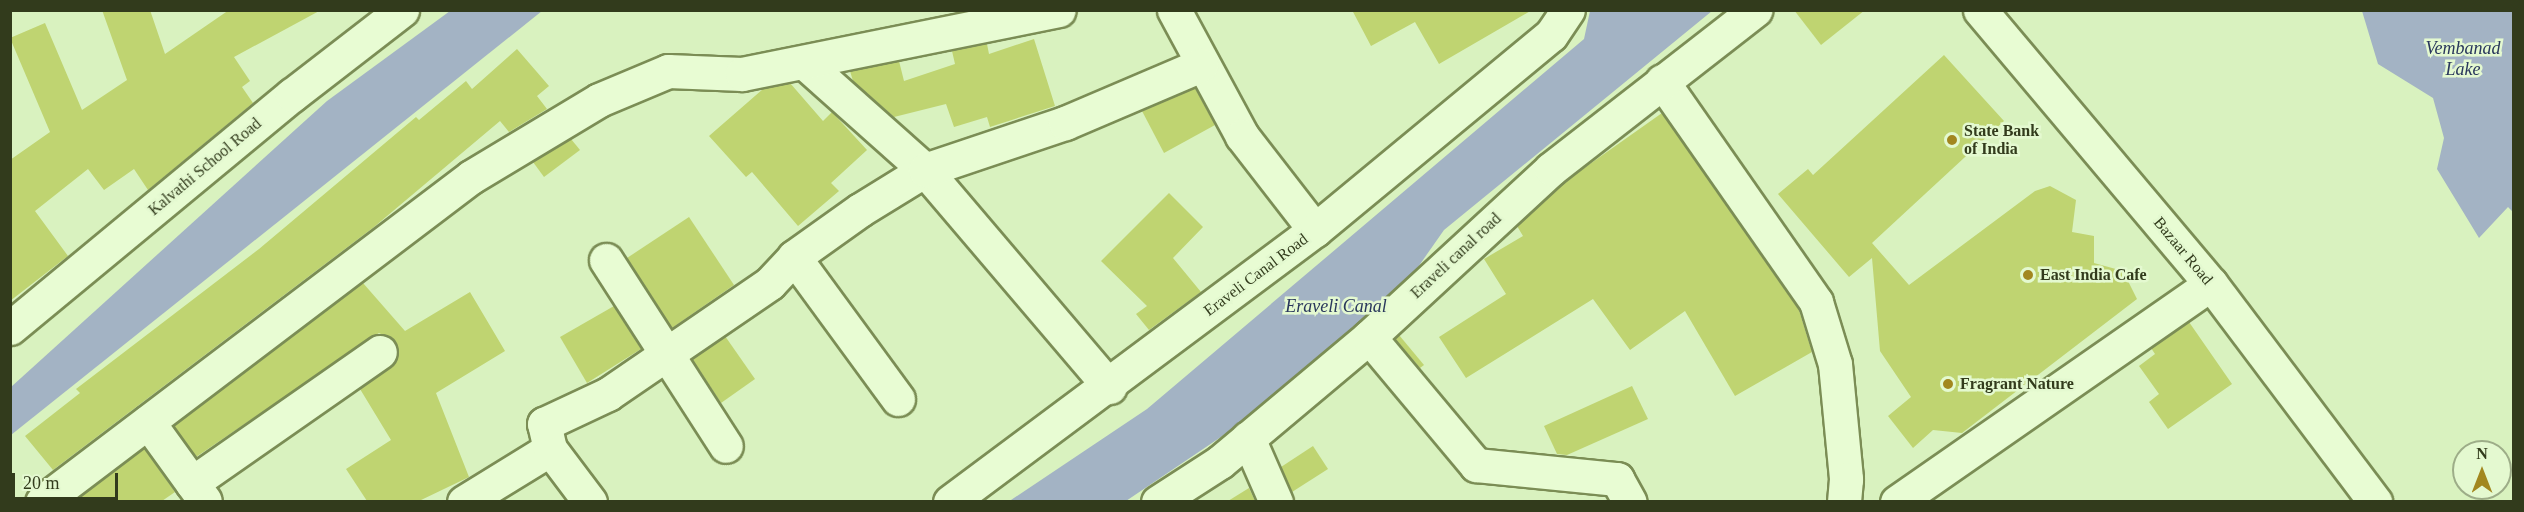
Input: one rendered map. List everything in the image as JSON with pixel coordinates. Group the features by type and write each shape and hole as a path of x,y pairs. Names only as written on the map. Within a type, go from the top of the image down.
{"street":[{"name":"Kalvathi School Road","path":"10,328 292,95 402,10"},
{"path":"42,501 471,177 599,100 668,71 742,74 806,64 1059,10"},
{"path":"1174,10 1201,65 1242,136 1315,230"},
{"name":"Eraveli canal road","path":"1158,501 1248,438 1369,337 1551,169 1755,10"},
{"name":"Bazaar Road","path":"1980,10 2211,284 2375,501"},
{"name":"Eraveli Canal Road","path":"950,501 1110,387 1315,230 1560,23"},
{"path":"806,64 925,170 1110,387"},
{"path":"590,501 550,449 544,424 608,394 770,283 794,257 925,170 1065,123 1201,65"},
{"path":"1662,81 1816,302 1835,364 1846,479 1844,501"},
{"path":"794,257 898,399"},
{"path":"606,260 726,446"},
{"path":"1897,501 2211,284"},
{"path":"1369,337 1476,465 1617,479 1630,501"},
{"path":"148,422 199,492 380,352"},
{"path":"1248,438 1276,501"},
{"path":"464,501 550,449"}],"water":[{"path":"450,11 542,11 11,435 11,387 327,101"},
{"name":"Eraveli Canal","path":"1590,11 1712,11 1444,230 1369,337 1126,501 1008,502 1147,409 1584,39"},
{"name":"Vembanad Lake","path":"2362,11 2513,11 2513,212 2508,207 2479,238 2437,169 2444,138 2433,98 2378,64"}],"building":[{"path":"102,10 150,10 165,54 229,10 321,10 234,57 250,81 242,87 253,103 148,190 134,169 104,190 88,169 35,211 68,256 10,301 10,160 50,132 10,38 45,23 82,110 127,80"},
{"path":"1352,10 1532,10 1439,64 1415,22 1371,46"},
{"path":"1794,10 1865,10 1821,45"},
{"path":"1034,39 1055,106 990,127 987,117 954,127 946,104 894,117 853,81 850,71 899,61 904,81 955,64 952,51 987,44 989,54"},
{"path":"517,49 549,86 537,96 547,109 509,132 500,121 374,227 53,470 25,436 80,393 76,389 259,249 416,117 419,120 466,81 472,89"},
{"name":"Fragrant Nature","path":"1944,55 2004,121 1872,243 1909,285 2035,191 2050,186 2076,200 2072,232 2094,236 2094,263 2123,271 2137,299 1962,433 1933,430 1913,448 1888,416 1911,397 1880,351 1872,258 1849,277 1778,194 1808,169 1813,175"},
{"path":"790,83 823,121 832,112 867,150 831,183 839,191 798,226 752,172 746,177 709,136 763,89"},
{"path":"1195,88 1215,125 1164,153 1142,111"},
{"path":"1662,113 1799,310 1812,352 1735,396 1685,311 1630,350 1593,299 1466,378 1439,337 1506,294 1484,259 1523,236 1517,226 1563,183"},
{"path":"571,139 580,150 544,177 533,162"},
{"path":"1169,193 1203,227 1173,258 1201,292 1149,330 1136,314 1147,306 1101,261"},
{"path":"689,217 734,285 672,328 627,258"},
{"path":"363,283 405,331 470,292 505,351 436,393 469,477 419,501 367,501 346,469 391,440 360,389 397,359 395,341 379,333 196,457 174,426"},
{"path":"614,306 641,349 587,383 560,337"},
{"path":"2189,322 2232,384 2168,429 2149,402 2159,394 2139,366 2155,354 2151,348"},
{"path":"1399,335 1424,365 1420,368 1395,339"},
{"path":"725,336 755,379 721,403 692,359"},
{"path":"1632,386 1648,419 1567,455 1557,454 1544,426"},
{"path":"1313,446 1328,469 1292,492 1281,467"},
{"path":"144,448 175,492 162,501 76,500"},
{"path":"1249,488 1255,501 1228,501"}],"place":[{"name":"State Bank of India","path":"1952,140"},
{"name":"East India Cafe","path":"2028,275"},
{"name":"Fragrant Nature","path":"1948,384"}]}
